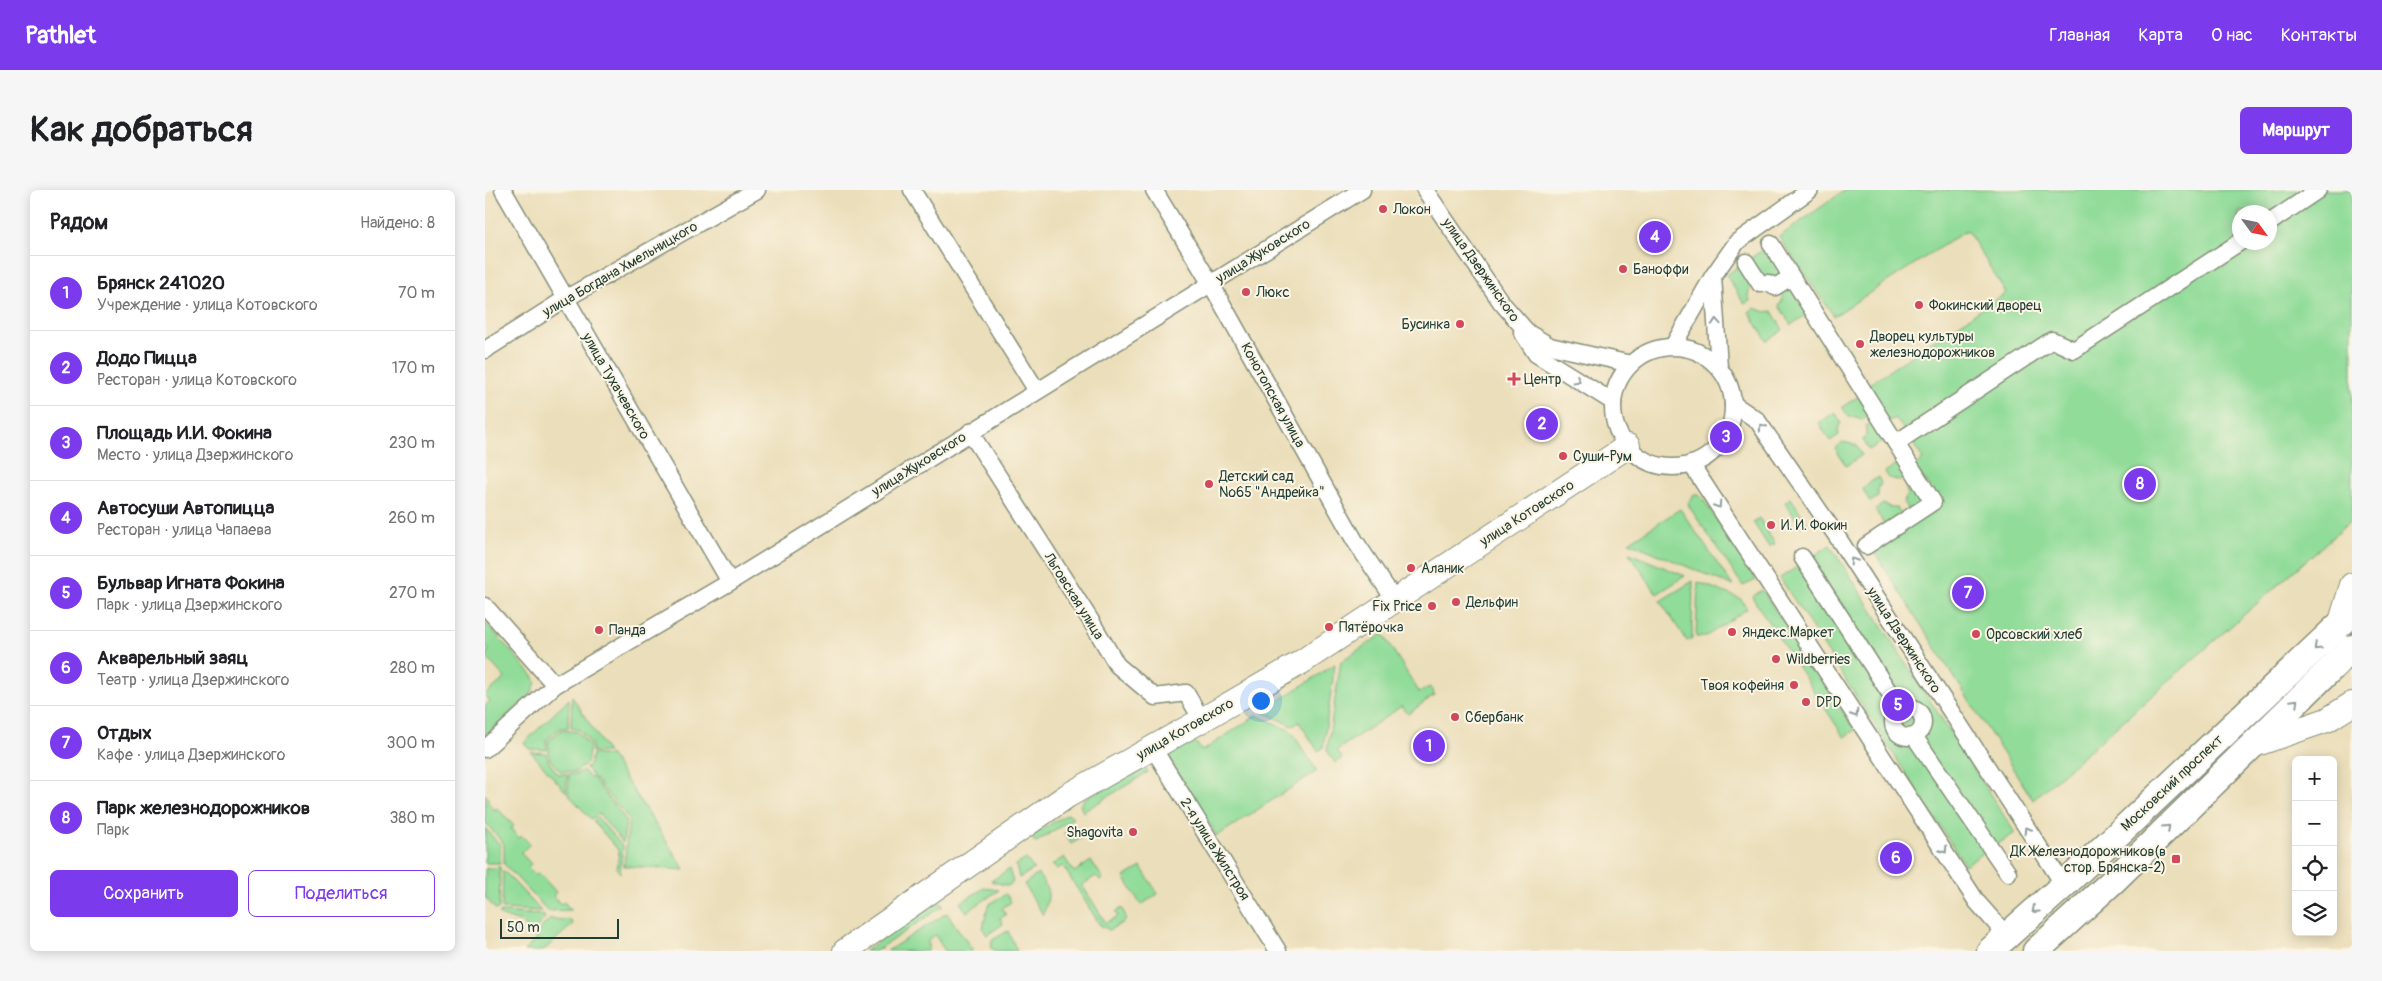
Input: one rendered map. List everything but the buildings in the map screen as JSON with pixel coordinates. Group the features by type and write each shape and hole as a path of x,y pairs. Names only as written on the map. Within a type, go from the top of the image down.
{"main road":[{"name":"Московский проспект","path":"2006,946 2063,885 2346,619"},
{"name":"Московский проспект","path":"2036,951 2119,875 2352,648"},
{"path":"2063,885 2081,909"}],"street":[{"name":"улица Тухачевского","path":"503,190 730,582"},
{"name":"улица Богдана Хмельницкого","path":"485,350 565,299 757,190"},
{"path":"912,190 1037,391"},
{"name":"Конотопская улица","path":"1154,190 1211,284 1355,541 1393,599"},
{"name":"улица Жуковского","path":"485,750 555,685 730,582 1362,190"},
{"name":"улица Дзержинского","path":"1425,190 1524,332 1550,346 1631,364"},
{"path":"1673,346 1713,276 1737,242 1810,190"},
{"path":"2277,218 2318,190"},
{"path":"1771,244 1933,502 1866,546"},
{"path":"1896,442 2052,340 2074,350 2232,247"},
{"path":"1746,262 1760,284 1768,283 1775,288 1791,277"},
{"path":"1713,276 1719,368"},
{"path":"1524,332 1537,354 1613,402"},
{"path":"1673,346 1687,348 1705,356 1719,368 1729,385 1733,404 1731,422 1723,440 1709,455 1691,464 1671,467 1651,463 1634,453 1621,438 1614,419 1613,402 1619,380 1631,364 1648,352 1673,346"},
{"name":"улица Дзержинского","path":"1733,404 1757,420 1836,534 2063,885"},
{"name":"Льговская улица","path":"970,432 1091,621 1117,666 1155,697 1186,693 1203,720"},
{"name":"улица Котовского","path":"845,951 1067,796 1203,720 1300,662 1628,446"},
{"path":"1691,464 2006,946"},
{"path":"1802,557 1900,710 1911,707 1916,709 1923,718 1922,729 1914,736 2008,873"},
{"path":"2346,619 2352,585"},
{"path":"485,606 555,685"},
{"path":"2251,746 2327,720 2352,704"},
{"name":"2-я улица Жилстроя","path":"1153,748 1277,951"}],"green space":[{"path":"1845,190 2352,190 2352,520 2033,800 1871,547 1940,501 1915,466 1923,459 1896,418 1889,421 1866,386 2006,293 1967,230 1834,316 1779,237"},
{"path":"1766,248 1784,277 1767,278 1749,259"},
{"path":"1742,264 1752,285 1748,294 1750,301 1744,304 1726,275"},
{"path":"1788,284 1807,314 1791,325 1779,306 1782,301 1781,290"},
{"path":"1754,308 1766,312 1772,311 1783,330 1767,341 1749,312"},
{"path":"1859,396 1870,414 1862,420 1857,417 1849,417 1842,407"},
{"path":"1835,412 1841,422 1838,429 1839,435 1830,441 1819,423"},
{"path":"1874,421 1886,439 1869,450 1863,440 1866,435 1866,426"},
{"path":"1843,442 1856,445 1862,455 1846,466 1835,448"},
{"path":"1901,461 1910,475 1901,481 1889,478 1885,472"},
{"path":"1878,477 1881,483 1878,489 1878,497 1870,502 1862,488"},
{"path":"1914,483 1926,501 1910,512 1903,502 1907,495 1906,488"},
{"path":"1694,495 1699,495 1703,499 1756,580 1743,586 1690,508 1688,503"},
{"path":"1791,498 1807,523 1801,527 1785,502"},
{"path":"1883,504 1896,507 1903,517 1887,528 1875,510"},
{"path":"1680,509 1733,586 1629,542"},
{"path":"1759,518 1775,544 1769,547 1753,522"},
{"path":"1830,545 2015,833 1965,865 1780,578"},
{"path":"1629,553 1685,576 1657,594"},
{"path":"1693,581 1692,638 1687,641 1660,601"},
{"path":"1698,582 1741,599 1747,609 1705,637 1696,637"},
{"path":"1762,590 1855,730 1844,737 1752,597"},
{"path":"485,622 533,676 536,682 532,693 485,736 485,706 490,701 485,695 505,678 485,656 489,650 485,645"},
{"path":"1383,634 1419,692 1430,687 1434,695 1408,714 1402,706 1337,750 1342,758 1335,763 1327,750 1341,661"},
{"path":"1335,664 1323,748 1318,751 1299,722 1292,726 1262,712"},
{"path":"572,696 608,752 592,752 592,745 580,730 571,728"},
{"path":"569,699 568,728 560,728 546,740 547,750 529,749 524,743"},
{"path":"1257,715 1291,731 1317,771 1217,836 1170,759 1170,751 1188,739 1196,743 1202,751"},
{"path":"561,730 578,732 590,746 587,763 576,772 560,771 550,760 548,741"},
{"path":"531,752 547,753 548,761 558,774 567,774 566,792"},
{"path":"592,754 611,756 685,870 624,866 629,819 586,768 590,764"},
{"path":"1143,765 1148,772 1083,812 1080,805 1084,799"},
{"path":"583,770 590,778 592,777 626,820 623,843 599,814 591,819 568,794 569,774 577,774"},
{"path":"485,794 489,799 487,801 494,810 497,808 514,826 511,829 519,838 522,836 530,844 521,853 531,864 528,867 536,875 539,873 556,892 553,896 561,904 564,902 571,910 548,911 504,864 504,844 485,822"},
{"path":"1068,814 1073,818 1035,843 1033,838 1037,832"},
{"path":"597,817 623,847 620,873 617,869 619,851 593,821"},
{"path":"1076,826 1083,837 1071,844 1064,833"},
{"path":"485,828 500,845 500,863 485,863"},
{"path":"1064,857 1074,872 1091,861 1103,878 1100,880 1096,876 1082,885 1106,923 1118,916 1116,912 1122,908 1126,917 1124,922 1109,930 1100,925 1063,866 1056,869 1052,865"},
{"path":"1026,859 1034,869 1019,878 1016,865"},
{"path":"500,867 499,908 496,910 485,897 485,869"},
{"path":"1141,867 1158,894 1141,905 1124,877"},
{"path":"1009,869 1013,882 1008,886 991,881"},
{"path":"503,870 541,911 502,909"},
{"path":"1038,874 1048,894 1043,915 1024,884"},
{"path":"984,888 999,890 967,912 960,903"},
{"path":"1006,894 1011,902 1002,908 1006,915 1000,918 1003,924 987,935 983,929 988,905"},
{"path":"935,902 940,902 943,906 876,951 865,951"},
{"path":"501,912 543,915 545,918 531,933 523,923 502,916 499,914"},
{"path":"947,913 973,951 945,951 935,935 928,941 928,951 887,951"},
{"path":"550,919 570,920 573,924 543,951 524,951 537,939 534,935"},
{"path":"1008,931 1017,951 996,951 991,948 992,940"}],"place":[{"name":"Локон","path":"1383,209"},
{"name":"Автосуши Автопицца","path":"1655,237"},
{"name":"Баноффи","path":"1623,269"},
{"name":"Люкс","path":"1246,292"},
{"name":"Фокинский дворец","path":"1919,305"},
{"name":"Бусинка","path":"1460,324"},
{"name":"Дворец культуры железнодорожников","path":"1860,344"},
{"name":"Центр","path":"1514,379"},
{"name":"Додо Пицца","path":"1542,424"},
{"name":"Площадь И.И. Фокина","path":"1726,437"},
{"name":"Суши-Рум","path":"1563,456"},
{"name":"Детский сад №65 \"Андрейка\"","path":"1209,484"},
{"name":"Парк железнодорожников","path":"2140,484"},
{"name":"И. И. Фокин","path":"1771,525"},
{"name":"Аланик","path":"1411,568"},
{"name":"Отдых","path":"1968,593"},
{"name":"Дельфин","path":"1456,602"},
{"name":"Fix Price","path":"1432,606"},
{"name":"Пятёрочка","path":"1329,627"},
{"name":"Панда","path":"599,630"},
{"name":"Яндекс.Маркет","path":"1732,632"},
{"name":"Орсовский хлеб","path":"1976,634"},
{"name":"Wildberries","path":"1776,659"},
{"name":"Твоя кофейня","path":"1794,685"},
{"name":"DPD","path":"1806,702"},
{"name":"Бульвар Игната Фокина","path":"1898,705"},
{"name":"Сбербанк","path":"1455,717"},
{"name":"Брянск 241020","path":"1429,746"},
{"name":"Shagovita","path":"1133,832"},
{"name":"Акварельный заяц","path":"1896,858"},
{"name":"ДК Железнодорожников(в стор. Брянска-2)","path":"2176,859"}]}
